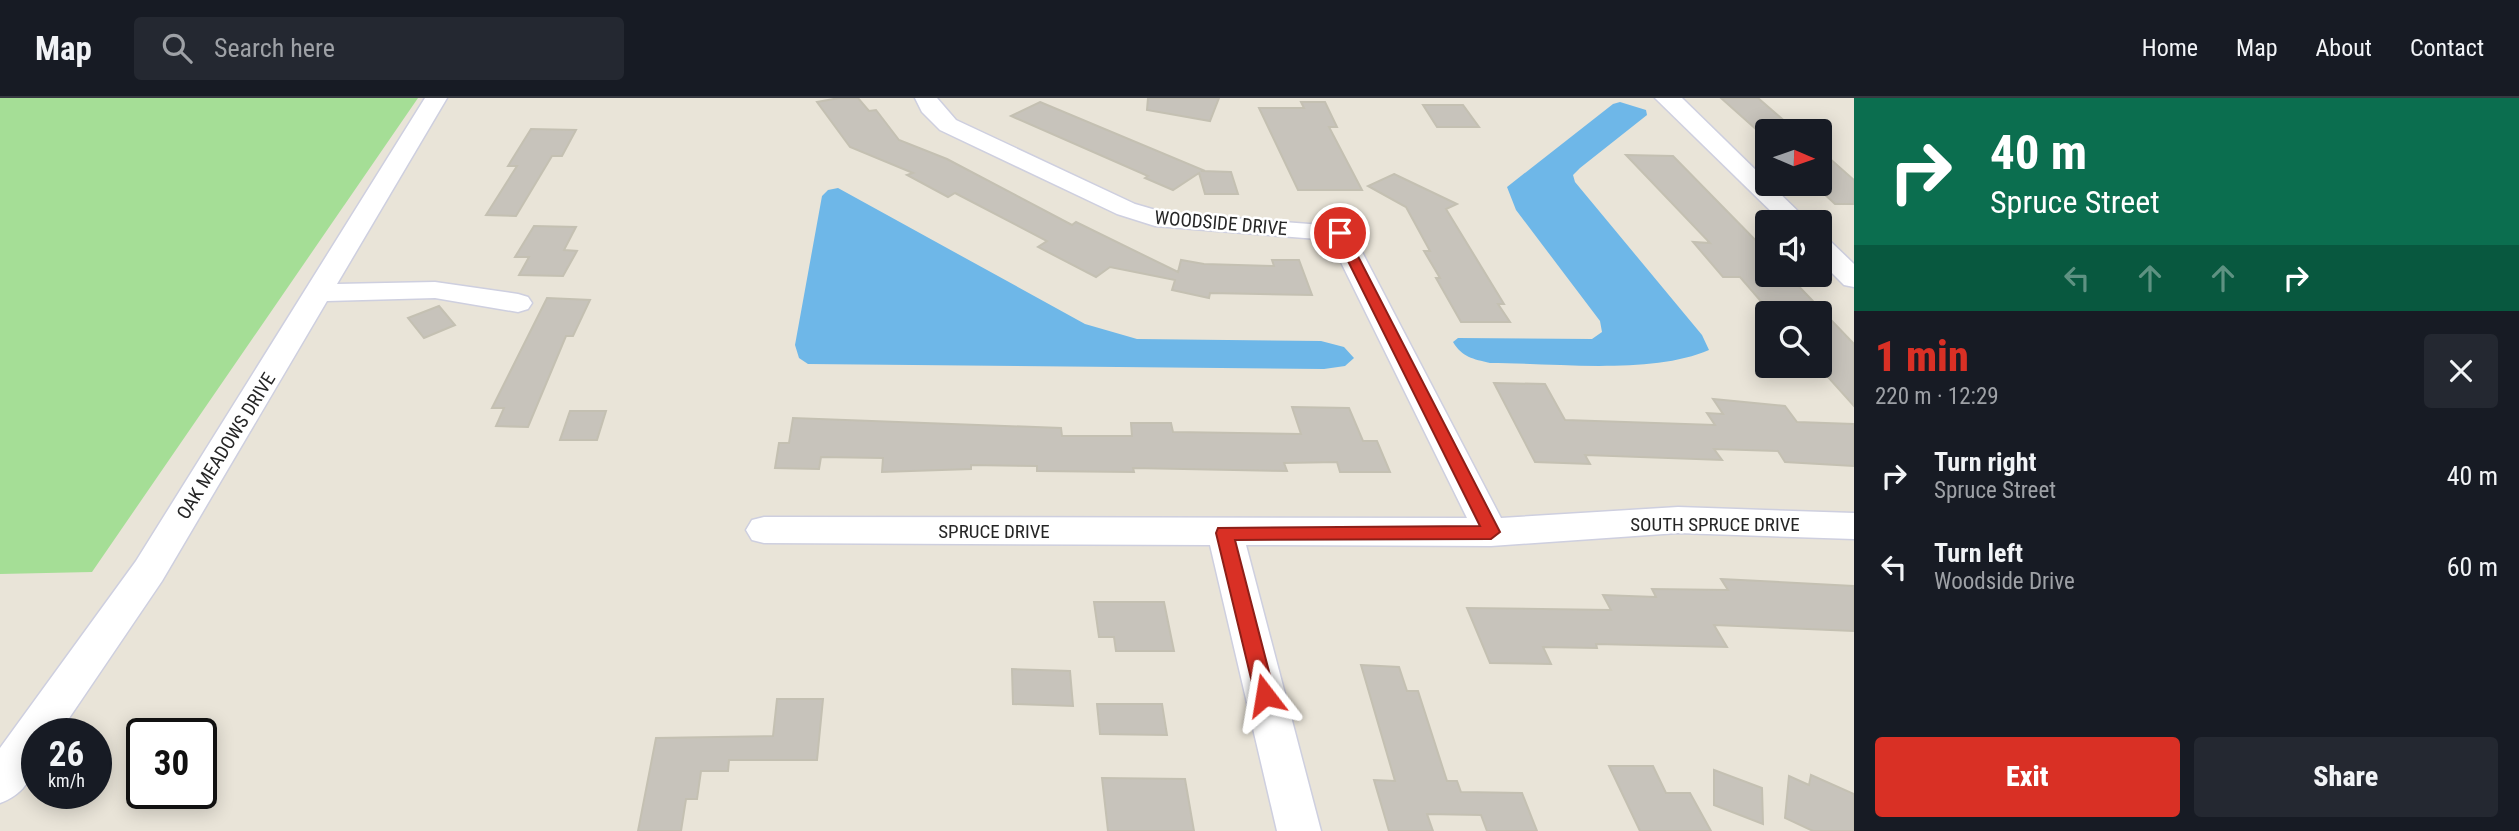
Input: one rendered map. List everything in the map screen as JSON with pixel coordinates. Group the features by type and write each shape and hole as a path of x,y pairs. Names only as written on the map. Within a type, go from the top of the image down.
{"street":[{"name":"OAK MEADOWS DRIVE","path":"0,783 149,571 436,98"},
{"name":"WOODSIDE DRIVE","path":"926,98 930,107 947,125 1126,209 1164,221 1340,233 1491,532"},
{"path":"1665,98 1673,101 1784,210"},
{"path":"1832,258 1854,279"},
{"path":"320,293 445,291 490,301 518,303"},
{"name":"SOUTH SPRUCE DRIVE","path":"1224,533 1491,532 1678,520 1854,526"},
{"name":"SPRUCE DRIVE","path":"764,530 1224,533"},
{"path":"1224,533 1299,831"}],"green space":[{"path":"0,98 418,98 92,572 0,574"}],"water":[{"path":"1620,102 1646,110 1647,115 1580,168 1573,175 1575,182 1702,335 1709,350 1660,363 1602,366 1490,363 1464,354 1453,342 1458,338 1592,339 1602,332 1600,321 1516,210 1507,187 1613,104"},
{"path":"838,188 1085,324 1137,339 1321,341 1344,347 1354,358 1345,366 1324,369 808,364 799,358 795,345 822,196 828,190"}],"building":[{"path":"858,98 869,111 876,110 899,140 947,159 1072,225 1076,222 1178,272 1181,260 1204,264 1274,266 1272,260 1299,260 1312,295 1210,293 1209,298 1172,290 1175,280 1110,267 1096,277 1038,247 1047,241 955,193 948,197 907,175 913,173 850,147 817,102"},
{"path":"1148,98 1219,98 1210,121 1147,110"},
{"path":"1721,98 1758,98 1782,119 1755,119 1755,128"},
{"path":"1040,102 1203,170 1201,171 1231,172 1238,194 1205,194 1199,173 1173,190 1145,178 1148,176 1011,116"},
{"path":"1301,102 1325,102 1337,127 1329,127 1362,190 1298,190 1259,108 1304,108"},
{"path":"1423,105 1463,105 1479,127 1437,127"},
{"path":"531,129 576,130 562,156 552,156 516,216 486,215 517,166 508,166"},
{"path":"1626,155 1673,156 1755,240 1755,287 1799,287 1813,301 1761,301 1740,277 1723,277 1693,242 1710,243"},
{"path":"1832,161 1854,180 1854,204 1835,204 1826,196 1832,196"},
{"path":"1394,174 1457,204 1446,209 1504,304 1498,304 1510,322 1461,322 1436,278 1440,278 1424,251 1430,251 1406,207 1368,186"},
{"path":"534,226 576,227 564,250 577,251 563,276 519,275 529,257 515,257"},
{"path":"547,298 590,300 573,336 566,336 528,427 496,426 504,408 492,408"},
{"path":"439,306 455,325 424,338 408,318"},
{"path":"1832,321 1854,344 1854,406 1829,378 1832,378"},
{"path":"1494,383 1545,384 1565,420 1715,425 1707,413 1723,414 1713,399 1785,406 1797,422 1854,424 1854,466 1785,462 1778,451 1714,449 1722,460 1585,455 1590,464 1535,462"},
{"path":"1292,407 1349,408 1363,441 1377,441 1390,472 1340,472 1337,462 1284,463 1287,471 1133,468 1134,472 1037,471 1037,466 971,465 971,469 882,472 883,458 821,457 819,469 775,468 779,443 789,443 793,418 1061,428 1062,436 1132,436 1131,423 1171,423 1173,432 1301,434"},
{"path":"570,411 606,411 597,440 560,440"},
{"path":"1721,579 1854,586 1854,631 1714,625 1727,647 1596,644 1597,648 1543,647 1551,664 1490,663 1467,608 1611,610 1603,595 1656,597 1652,589 1728,590"},
{"path":"1094,602 1164,602 1174,651 1116,651 1114,637 1099,637"},
{"path":"1361,665 1399,667 1407,691 1418,691 1447,781 1457,781 1461,792 1522,793 1537,831 1487,831 1481,815 1427,814 1433,831 1389,831 1374,780 1395,781"},
{"path":"1012,669 1070,671 1073,706 1013,704"},
{"path":"777,699 823,699 817,760 729,760 728,771 701,771 697,799 686,799 681,831 638,831 656,738 773,736"},
{"path":"1097,704 1162,704 1167,735 1100,734"},
{"path":"1609,766 1653,766 1666,793 1690,793 1711,831 1640,831"},
{"path":"1714,770 1762,788 1763,824 1714,805"},
{"path":"1811,775 1854,794 1854,831 1813,831 1785,818 1789,776 1809,785"},
{"path":"1102,778 1185,779 1194,831 1108,831"}],"route":[{"path":"1265,695 1224,533 1491,532 1340,233"}]}
